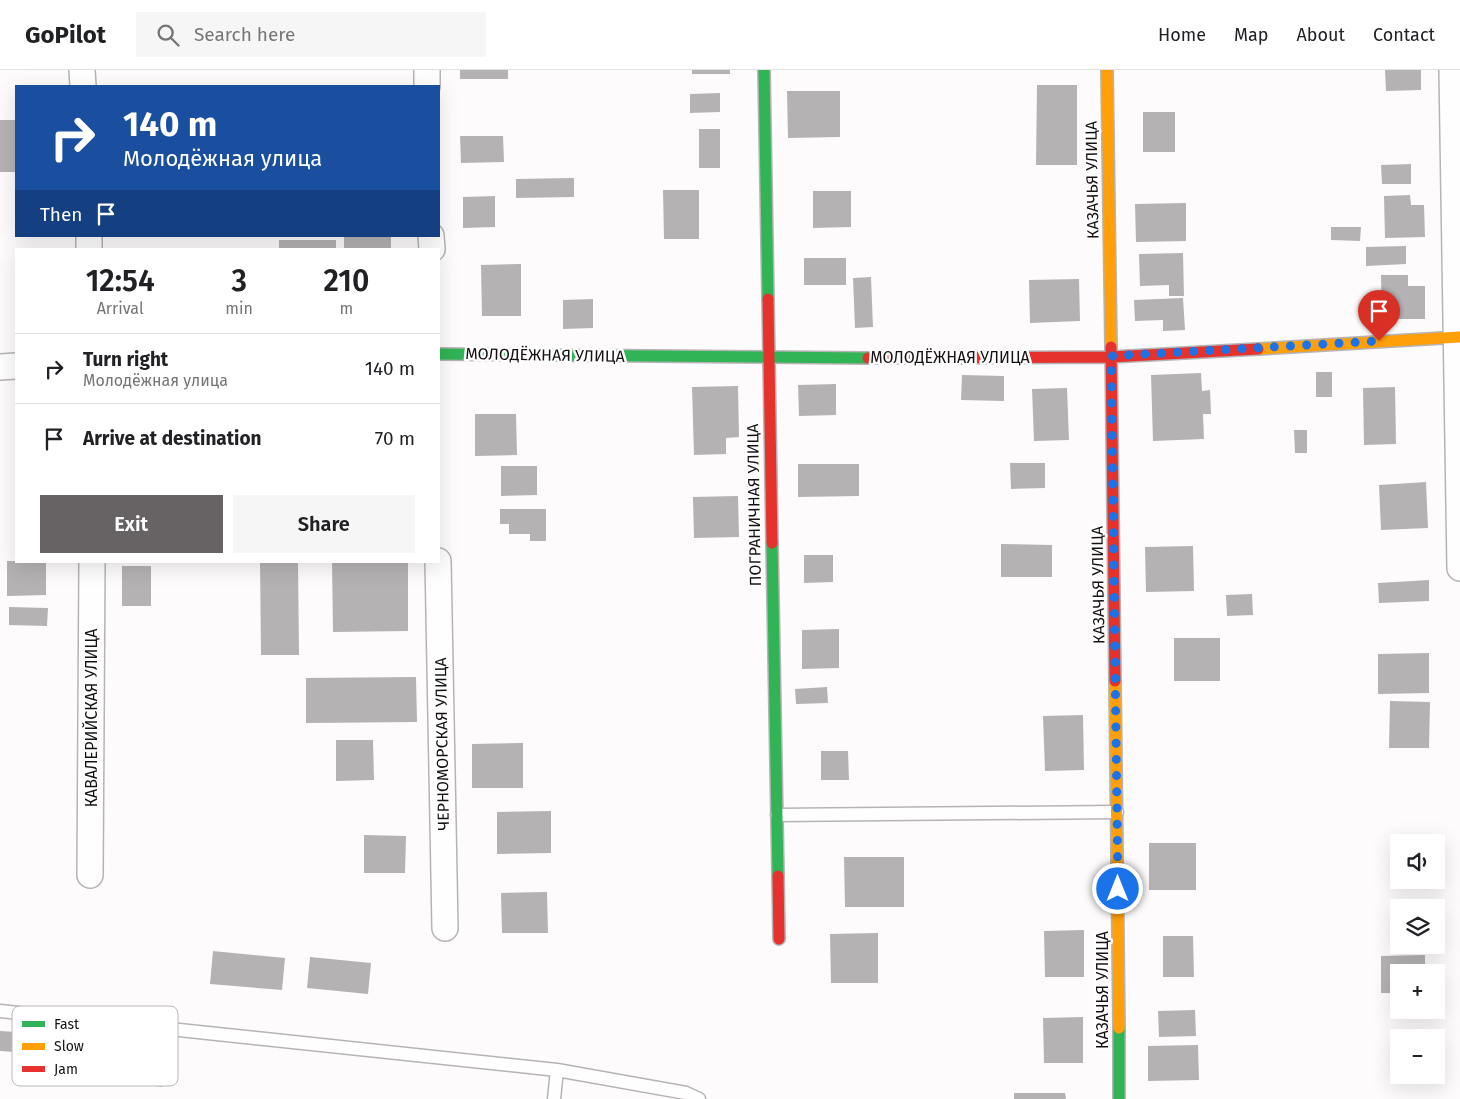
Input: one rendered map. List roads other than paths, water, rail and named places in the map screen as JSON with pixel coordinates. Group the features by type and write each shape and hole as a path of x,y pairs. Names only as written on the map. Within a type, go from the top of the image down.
{"street":[{"path":"82,70 83,85"},
{"path":"427,70 428,85"},
{"name":"ПОГРАНИЧНАЯ УЛИЦА","path":"764,70 767,358 779,939"},
{"name":"КАЗАЧЬЯ УЛИЦА","path":"1106,70 1117,812 1119,1099"},
{"path":"1452,70 1458,337 1460,568"},
{"name":"МОЛОДЁЖНАЯ УЛИЦА","path":"440,354 767,358 1111,356 1458,337"},
{"path":"0,367 15,366"},
{"name":"КАВАЛЕРИЙСКАЯ УЛИЦА","path":"90,875 92,563"},
{"name":"ЧЕРНОМОРСКАЯ УЛИЦА","path":"438,563 445,928"}],"lane":[{"path":"777,815 1117,812"},
{"path":"178,1030 557,1070 686,1093 699,1099"},
{"path":"554,1099 557,1070"}]}
